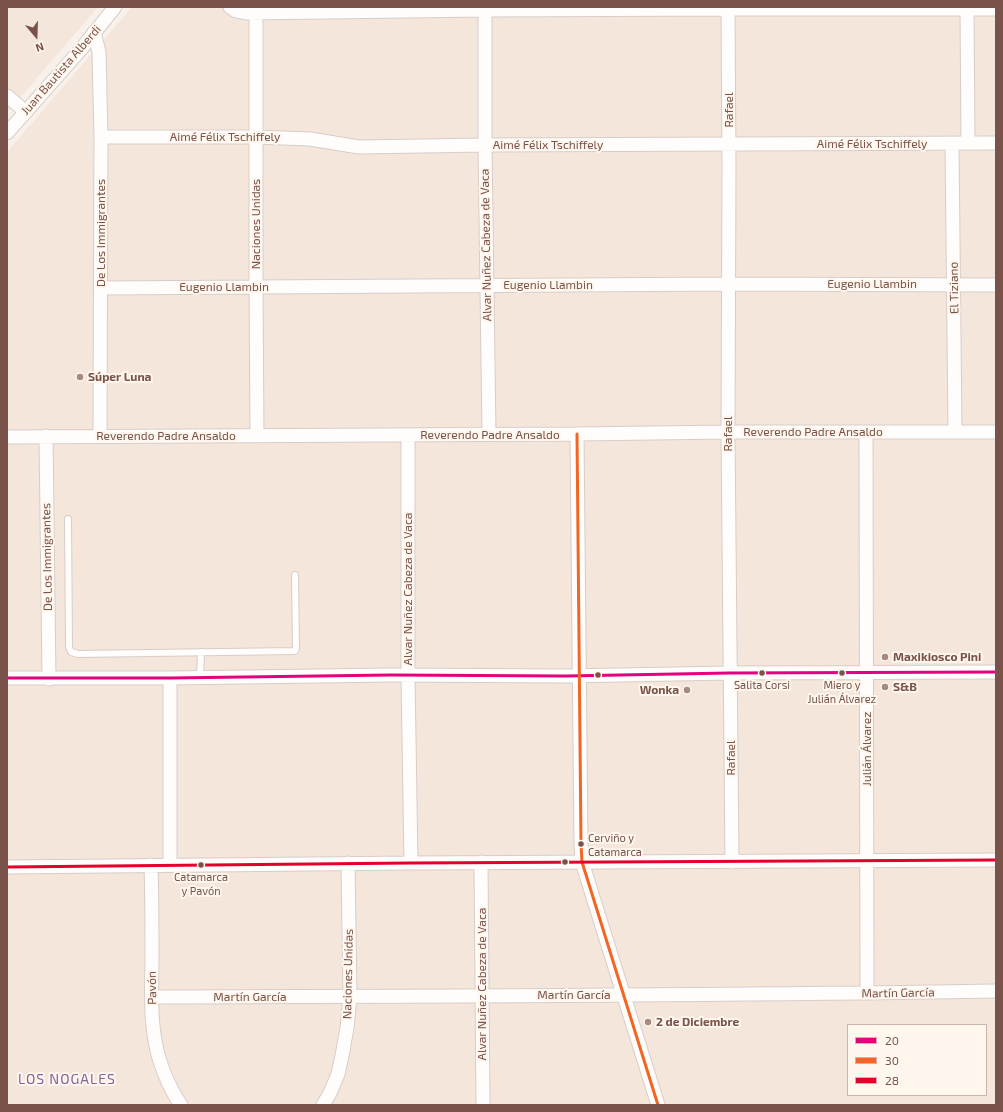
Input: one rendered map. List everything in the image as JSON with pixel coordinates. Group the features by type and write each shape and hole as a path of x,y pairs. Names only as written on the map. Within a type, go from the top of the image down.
{"street":[{"name":"Juan Bautista Alberdi","path":"7,134 82,48 115,7"},
{"path":"230,7 236,12 246,13 484,8 968,8 996,10"},
{"name":"Alvar Nuñez Cabeza de Vaca","path":"484,8 486,285 489,434"},
{"name":"Rafael","path":"728,8 728,432 732,862"},
{"path":"968,8 968,143"},
{"name":"Naciones Unidas","path":"256,12 256,286 258,435"},
{"name":"De Los Immigrantes","path":"94,32 100,52 100,436"},
{"path":"7,96 26,112"},
{"name":"Aimé Félix Tschiffely","path":"101,137 256,137 310,139 359,147 485,145 996,143"},
{"name":"El Tiziano","path":"952,143 955,432"},
{"name":"Eugenio Llambin","path":"101,288 728,284 996,285"},
{"name":"Reverendo Padre Ansaldo","path":"7,437 728,432 996,432"},
{"name":"Julián Álvarez","path":"866,432 867,993"},
{"path":"577,434 580,676 580,844 582,862 658,1105"},
{"name":"Alvar Nuñez Cabeza de Vaca","path":"408,435 408,676 411,863"},
{"name":"De Los Immigrantes","path":"46,436 49,679"},
{"path":"7,678 580,676 730,673 996,672"},
{"path":"170,678 170,865"},
{"path":"7,867 481,862 996,860"},
{"name":"Alvar Nuñez Cabeza de Vaca","path":"481,862 483,1105"},
{"name":"Naciones Unidas","path":"323,1105 338,1074 347,1028 350,997 348,863"},
{"name":"Pavón","path":"151,865 152,1021 155,1041 162,1067 181,1105"},
{"name":"Martín García","path":"152,997 350,997 996,991"}],"lane":[{"path":"68,519 69,647 71,652 78,654 295,651 295,575"},
{"path":"200,678 201,652"}],"shaded area":[{"path":"7,7 98,7 7,113"},
{"path":"132,7 996,7 996,1105 7,1105 7,152"}],"transit line":[{"name":"30","path":"577,434 582,862 658,1105"},
{"name":"20","path":"7,678 170,678 391,675 566,676 730,673 996,672"},
{"name":"28","path":"7,867 996,860"}],"place":[{"name":"Súper Luna","path":"80,377"},
{"name":"Maxikiosco Pini","path":"885,657"},
{"name":"Salita Corsi","path":"762,673"},
{"name":"Miero y Julián Álvarez","path":"842,673"},
{"name":"S&B","path":"885,687"},
{"name":"Wonka","path":"687,690"},
{"name":"Cerviño y Catamarca","path":"581,844"},
{"name":"Catamarca y Pavón","path":"201,865"},
{"name":"2 de Diciembre","path":"648,1022"}],"district":[{"name":"LOS NOGALES","path":"67,1079"}]}
